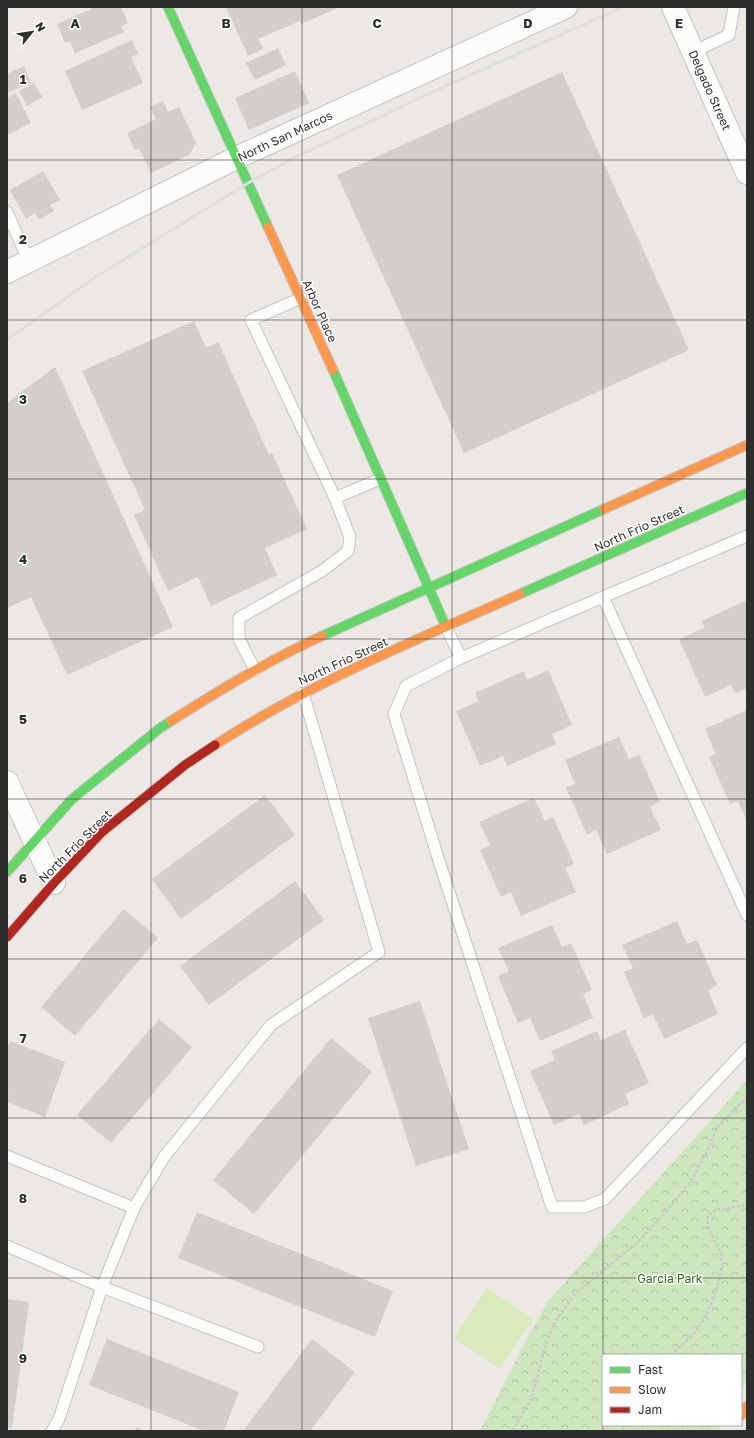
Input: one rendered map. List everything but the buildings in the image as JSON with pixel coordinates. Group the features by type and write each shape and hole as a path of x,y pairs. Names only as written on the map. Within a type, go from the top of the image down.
{"main road":[{"name":"Arbor Place","path":"168,7 301,298 446,626"},
{"path":"7,872 72,799 159,729 220,690 293,649 428,587 747,445"},
{"name":"North Frio Street","path":"7,937 54,882 102,832 185,765 243,727 303,693 446,626 747,493"}],"street":[{"name":"North San Marcos","path":"7,272 236,158 566,7"},
{"name":"Delgado Street","path":"673,7 693,52 741,143 747,173"},
{"path":"7,782 54,882"}],"lane":[{"path":"693,52 729,35 734,7"},
{"path":"7,213 29,262"},
{"path":"255,670 239,639 239,618 322,572 348,551 350,536 335,498 251,320 301,298"},
{"path":"335,498 380,479"},
{"path":"747,536 461,658 406,686 394,714 442,869 552,1207 584,1207 605,1199 747,1048"},
{"path":"603,597 747,915"},
{"path":"446,626 461,658"},
{"path":"52,1431 58,1419 102,1287 134,1208 164,1157 271,1026 379,952 303,693"},
{"path":"7,1156 134,1208"},
{"path":"7,1246 102,1287 258,1347"}],"path":[{"path":"512,1431 531,1399 544,1348 554,1323 573,1296 639,1241 664,1214 691,1181 718,1126 747,1097"},
{"path":"671,1354 698,1328 710,1306 721,1270 721,1255 706,1222 708,1215 717,1209 727,1209 747,1204"}],"green space":[{"name":"Garcia Park","path":"747,1080 747,1379 742,1388 742,1354 602,1354 602,1426 721,1426 718,1431 480,1431 548,1301"},
{"path":"487,1288 533,1319 500,1368 454,1338"}],"railway":[{"path":"7,340 94,278 248,183 296,157 428,94 623,7"}],"traffic: fast":[{"path":"168,7 268,227"},
{"path":"333,370 446,627"},
{"path":"520,594 747,493"},
{"path":"322,636 604,509"},
{"path":"7,872 72,799 171,721"}],"traffic: slow":[{"path":"268,227 333,370"},
{"path":"604,509 747,445"},
{"path":"215,745 251,723 326,682 520,594"},
{"path":"171,721 245,676 322,636"},
{"path":"742,1414 747,1406"}],"traffic: jam":[{"path":"7,937 54,883 102,832 185,765 215,745"}]}
